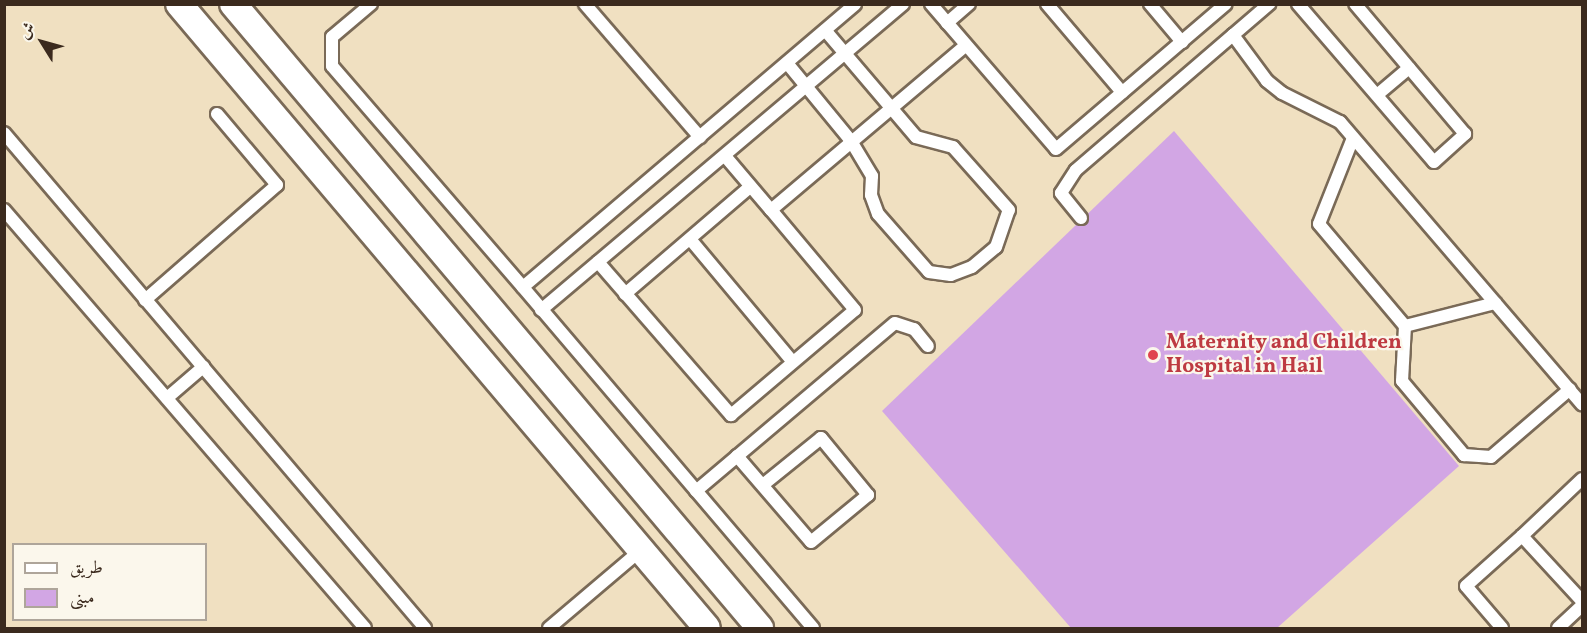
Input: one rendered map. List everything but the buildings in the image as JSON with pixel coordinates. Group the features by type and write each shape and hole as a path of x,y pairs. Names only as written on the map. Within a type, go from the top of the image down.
{"street":[{"path":"179,4 707,628"},
{"path":"233,4 760,628"}],"lane":[{"path":"371,4 332,37 332,66 813,628"},
{"path":"585,4 699,137"},
{"path":"523,287 855,4"},
{"path":"542,310 903,4"},
{"path":"932,4 1056,149 1226,4"},
{"path":"947,23 969,4"},
{"path":"1047,4 1122,92"},
{"path":"1150,4 1182,42"},
{"path":"1081,218 1062,193 1077,170 1269,4"},
{"path":"1298,4 1434,162 1465,134 1355,4"},
{"path":"787,63 851,141 872,176 872,195 878,214 929,272 951,274 972,267 996,247 1009,210 953,147 916,137 825,30"},
{"path":"1233,35 1267,81 1282,93 1340,122 1582,404"},
{"path":"771,210 966,45"},
{"path":"1377,95 1409,68"},
{"path":"145,300 277,184 217,114"},
{"path":"4,133 425,628"},
{"path":"1353,138 1319,224 1405,326 1402,381 1464,455 1491,457 1570,389"},
{"path":"598,262 731,416 855,310 725,156"},
{"path":"625,294 750,187"},
{"path":"4,210 365,628"},
{"path":"690,239 793,362"},
{"path":"1405,326 1495,303"},
{"path":"696,491 895,323 914,329 928,346"},
{"path":"167,398 203,367"},
{"path":"737,456 811,542 868,495 821,438 764,484"},
{"path":"1502,628 1466,586 1582,479"},
{"path":"1522,536 1582,601"},
{"path":"549,628 641,550"},
{"path":"1558,628 1582,606"}],"place":[{"name":"Maternity and Children Hospital in Hail","path":"1153,355"}]}
